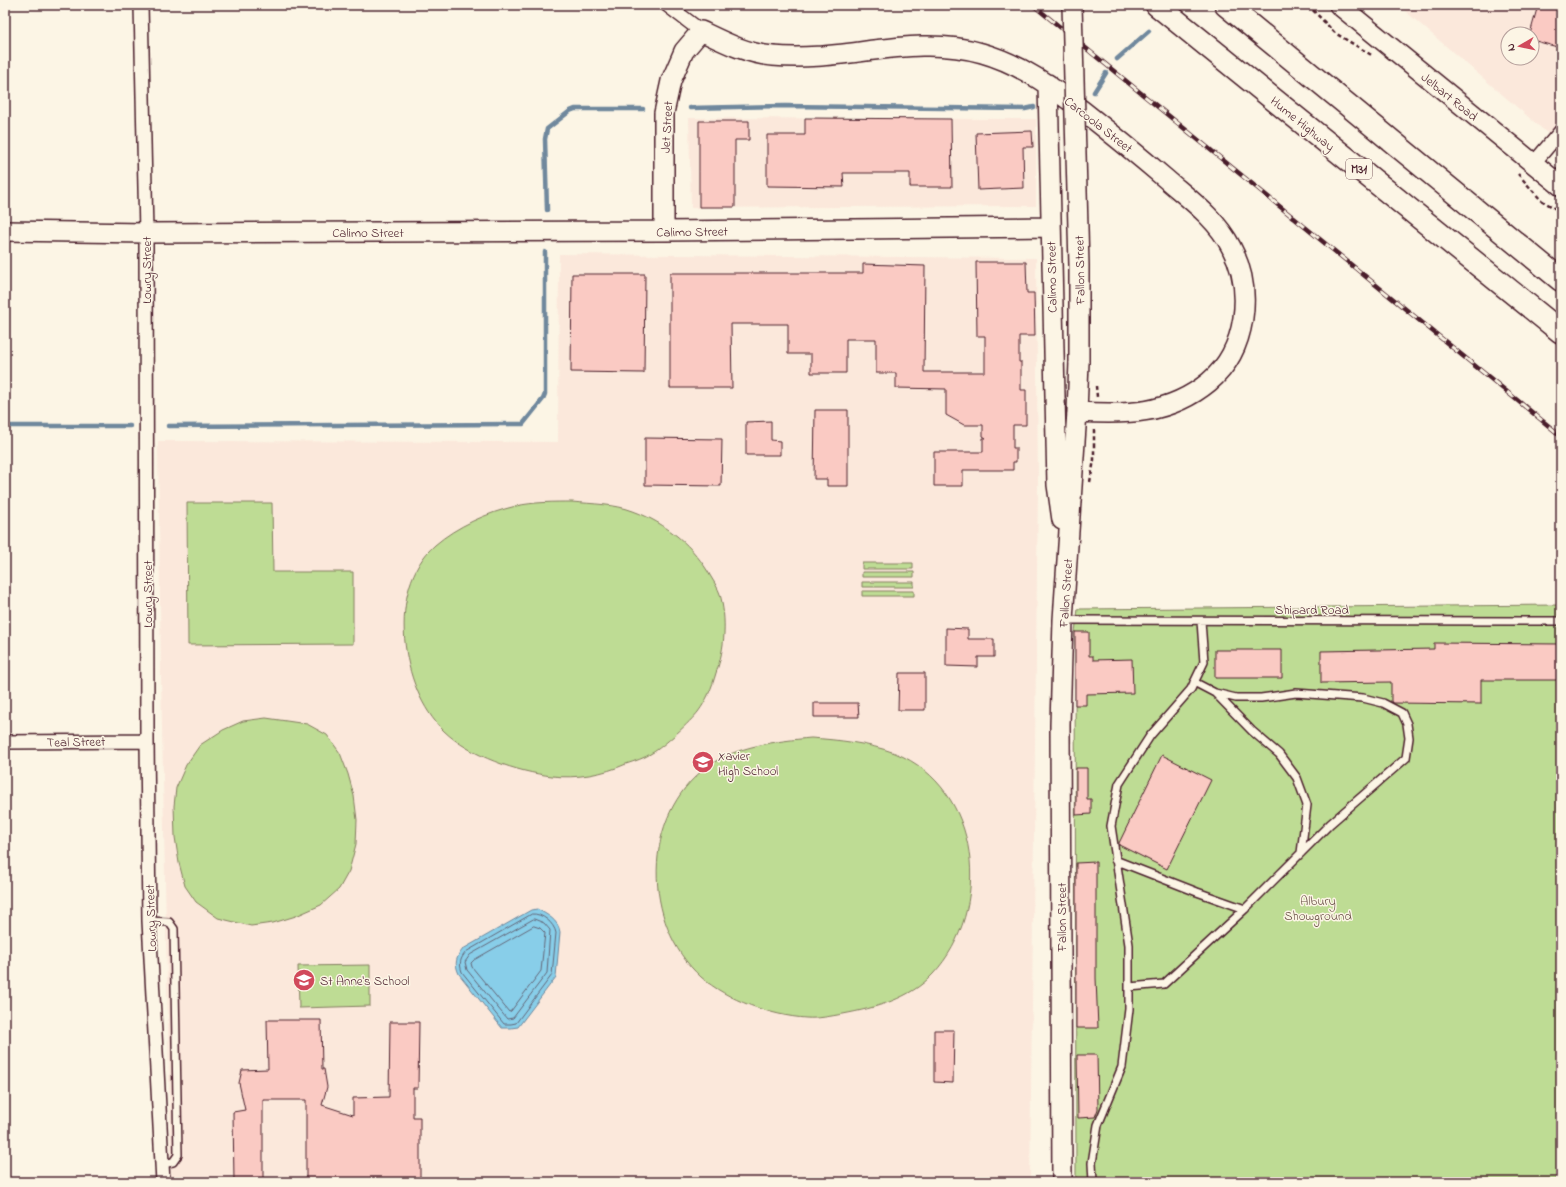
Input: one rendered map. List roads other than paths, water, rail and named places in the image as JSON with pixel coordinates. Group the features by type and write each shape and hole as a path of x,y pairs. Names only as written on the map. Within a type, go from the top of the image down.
{"highway":[{"name":"Hume Highway","path":"1156,5 1561,332"},
{"path":"1226,5 1561,280"}],"street":[{"name":"Lowry Street","path":"141,5 146,233 147,741 149,921 162,1182"},
{"name":"Carcoola Street","path":"667,5 701,31 734,47 771,56 805,57 907,47 941,46 982,53 1019,67 1048,84 1122,141 1213,221 1232,248 1242,273 1245,305 1242,327 1234,348 1219,374 1198,391 1171,405 1142,412 1077,412"},
{"name":"Fallon Street","path":"1062,1182 1060,725 1063,620 1079,362 1079,265 1072,5"},
{"name":"Jelbart Road","path":"1339,5 1561,186"},
{"name":"Jet Street","path":"664,231 664,113 671,82 684,51 701,31"},
{"path":"1048,84 1050,227"},
{"path":"1533,164 1561,131"},
{"name":"Calimo Street","path":"5,231 146,233 664,231 1050,227 1057,485 1067,555"},
{"name":"Teal Street","path":"5,742 147,741"}],"lane":[{"name":"Shipard Road","path":"1063,620 1561,621"},
{"path":"1093,1182 1092,1164 1098,1125 1122,1067 1129,1009 1129,945 1111,826 1119,784 1150,736 1191,689 1204,662 1201,621"},
{"path":"1129,988 1164,984 1245,909 1330,824 1406,758 1409,738 1407,724 1402,713 1383,703 1363,698 1296,693 1261,698 1236,698 1215,693 1194,682"},
{"path":"1215,693 1252,730 1279,754 1297,778 1307,805 1301,853"},
{"path":"1116,860 1245,909"},
{"path":"149,921 169,922 174,929 178,1155 174,1162 162,1164"}],"water":[{"path":"537,909 552,918 559,928 560,932 556,977 518,1027 502,1028 459,974 456,961 463,949 531,910"}],"waterway":[{"path":"1117,59 1149,31"},
{"path":"1094,92 1106,73"},
{"path":"690,108 785,106 1025,109 1034,107"},
{"path":"547,210 545,139 547,129 570,111 575,109 643,109"},
{"path":"168,426 523,424 543,399 545,394 545,252"},
{"path":"5,426 130,426"}],"railway":[{"path":"1033,5 1561,436"}],"place":[{"name":"Xavier High School","path":"703,762"},
{"name":"St Anne's School","path":"304,980"}],"park label":[{"name":"Albury Showground","path":"1318,908"}]}
